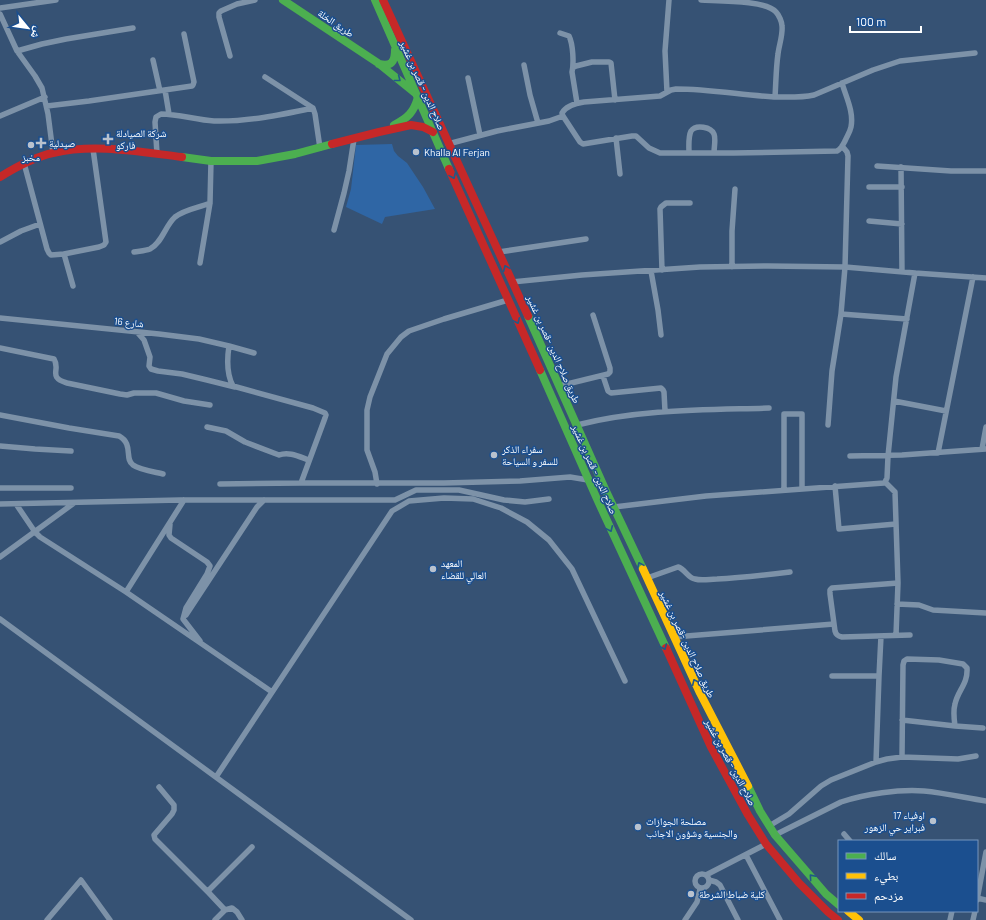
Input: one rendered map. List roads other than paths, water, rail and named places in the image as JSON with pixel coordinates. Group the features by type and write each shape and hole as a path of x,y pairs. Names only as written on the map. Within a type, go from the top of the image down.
{"main road":[{"name":"طريق الخلة","path":"283,0 378,63 418,96"},
{"name":"صلاح الدين - قصر بن غشير","path":"374,0 601,509 711,747 748,815 766,844 799,883 838,920"},
{"name":"طريق صلاح الدين -قصر بن غشير","path":"383,0 560,386 605,489 700,693 769,826 826,894 838,904"},
{"path":"378,63 387,65 393,61 395,58 395,47"},
{"path":"378,132 406,119 414,109 418,96"},
{"path":"0,176 24,163 72,150 101,148 212,161 257,161 296,154 378,132 411,125 425,127 433,132"},
{"path":"587,477 593,475 596,468"},
{"path":"601,509 603,501 606,500 613,505"},
{"path":"849,912 859,920"}],"street":[{"path":"0,8 56,0"},
{"path":"230,56 219,17 220,13 221,11 237,4 255,0"},
{"path":"667,92 666,51 669,0"},
{"path":"701,0 760,5 777,12 782,27 778,53 775,97"},
{"path":"0,14 17,51 42,88 47,106 53,154"},
{"path":"17,51 66,39 133,28"},
{"path":"560,33 566,34 570,38 574,67 572,72 577,103"},
{"path":"47,106 162,91 194,85 184,34"},
{"path":"842,83 852,117 850,131 842,146 837,151 660,153 649,148 636,136 582,144 562,113 577,103 660,96 671,90 680,89 775,97 806,97 873,70 900,61 974,53"},
{"path":"153,60 169,114"},
{"path":"574,67 592,62 611,63 615,100"},
{"path":"524,65 530,95 538,123"},
{"path":"265,77 312,108 316,114 320,148"},
{"path":"468,78 480,135"},
{"path":"0,116 45,96"},
{"path":"157,154 155,119 161,114 213,121 245,120 264,118 312,108"},
{"path":"448,144 563,116"},
{"path":"688,153 690,134 693,129 696,127 704,127 710,129 715,137 714,153"},
{"path":"616,138 620,174"},
{"path":"334,230 349,171 354,139"},
{"path":"828,425 832,371 841,314 845,267 848,156 847,152 842,146"},
{"path":"24,163 49,254 64,254 100,247 106,242 93,149"},
{"path":"200,263 210,203 212,161"},
{"path":"877,166 951,171 986,171"},
{"path":"901,167 902,272"},
{"path":"869,187 902,187"},
{"path":"732,266 732,231 735,190"},
{"path":"134,252 151,249 158,243 174,218 182,213 210,203"},
{"path":"662,270 660,209 666,203 690,203"},
{"path":"869,221 902,224"},
{"path":"0,242 21,231 40,224"},
{"path":"499,252 586,239"},
{"path":"64,254 73,286"},
{"path":"512,282 582,275 732,266 845,267 915,274 986,278"},
{"path":"650,271 658,310 661,336"},
{"path":"885,482 887,478 896,377 915,274"},
{"path":"938,453 973,277"},
{"path":"377,484 375,472 367,450 367,410 370,397 387,354 391,348 409,331 508,300"},
{"path":"841,314 907,319"},
{"path":"560,386 603,376 610,372 593,315"},
{"name":"شارع 16","path":"0,318 136,331 199,339 254,353"},
{"path":"136,331 144,340 150,357 149,366 151,369 182,374 248,390 313,408 325,413 325,418 301,483"},
{"path":"229,346 227,361 232,385 235,387"},
{"path":"0,348 54,359 56,361 56,376 61,382 127,395 134,393 156,393 184,401 210,405"},
{"path":"603,376 608,391 611,393 661,388 664,392 665,411"},
{"path":"894,401 946,411"},
{"path":"577,425 596,420 665,411 769,408"},
{"path":"784,490 784,414 802,414 802,489"},
{"path":"0,416 119,436 127,442 129,459 133,465 138,468 163,474"},
{"path":"207,427 226,432 246,442 279,455 292,454 309,460"},
{"path":"850,456 888,456 984,449 986,427"},
{"path":"0,446 72,451"},
{"path":"220,484 444,483 587,477"},
{"path":"613,505 885,482"},
{"path":"885,482 895,492 898,583 896,635"},
{"path":"835,486 839,529 896,524"},
{"path":"0,488 71,488"},
{"path":"0,504 184,500 395,500 416,490 460,490 504,500 525,502 549,499"},
{"path":"216,777 392,511 409,501 444,498 473,499 501,508 525,520 549,540 572,569 625,681"},
{"path":"126,592 184,500"},
{"path":"183,619 257,507 264,500"},
{"path":"0,557 74,503"},
{"path":"16,504 40,537 126,592 272,692"},
{"path":"170,524 169,532 171,538 207,562 210,566 207,574 186,608 183,619"},
{"path":"647,578 678,567 681,568 689,577 699,580 790,572"},
{"path":"898,583 832,588 830,590 830,594 836,634 838,637 910,635"},
{"path":"897,604 919,605 933,610 986,612"},
{"path":"0,619 411,920"},
{"path":"183,619 204,646"},
{"path":"674,638 834,624"},
{"path":"876,762 881,636"},
{"path":"902,758 903,665 904,661 907,659 939,660 963,664 967,668 965,683 955,702 954,726"},
{"path":"832,676 879,676"},
{"path":"902,720 983,728"},
{"path":"769,826 789,814 821,786 831,780 876,762 887,759 902,758 958,759 976,756"},
{"path":"159,787 174,805 174,810 154,835 155,839 225,910"},
{"path":"775,835 841,802 889,792 925,791 986,802"},
{"path":"844,834 849,840"},
{"path":"708,877 766,844"},
{"path":"209,893 209,890 252,847"},
{"path":"746,855 780,920"},
{"path":"978,894 986,855"},
{"path":"700,889 696,886 695,880 700,874 708,877 720,885 738,920"},
{"path":"700,889 708,886 708,877"},
{"path":"47,920 82,880 110,920"},
{"path":"685,920 697,902 700,889"},
{"path":"215,920 225,910 232,908 237,912 242,920"}],"place":[{"name":"شركة الصيادلة فاركو","path":"108,139"},
{"name":"صيدلية","path":"41,143"},
{"name":"مخبز","path":"31,145"},
{"name":"Khalla Al Ferjan","path":"416,152"},
{"name":"سفراء الذكر للسفر و السياحة","path":"494,455"},
{"name":"المعهد العالي للقضاء","path":"433,569"},
{"name":"اوفياء 17 فبراير حي الزهور","path":"933,821"},
{"name":"مصلحة الجوازات والجنسية وشؤون الاجانب","path":"638,827"},
{"name":"كلية ضباط الشرطة","path":"691,894"}]}
